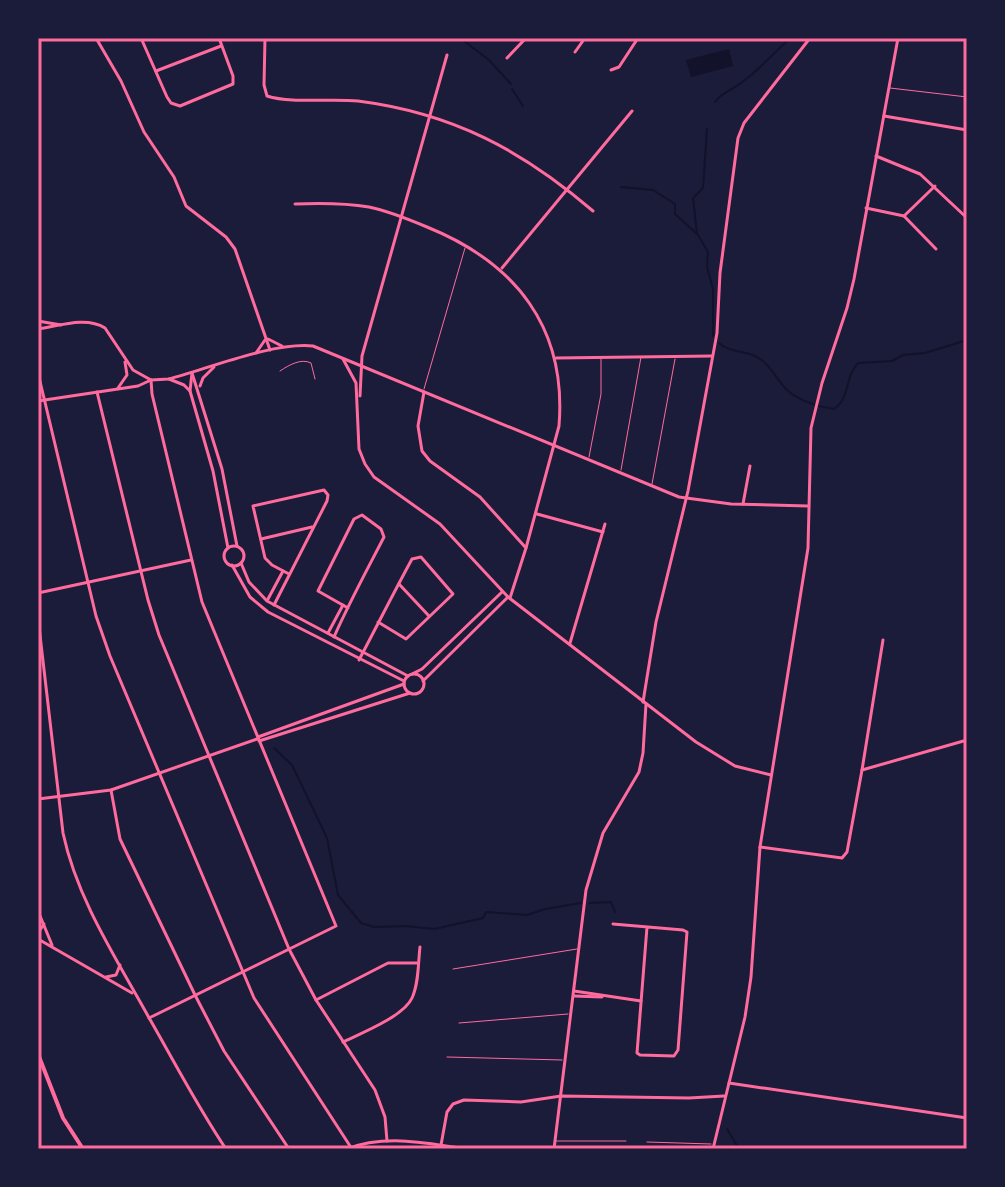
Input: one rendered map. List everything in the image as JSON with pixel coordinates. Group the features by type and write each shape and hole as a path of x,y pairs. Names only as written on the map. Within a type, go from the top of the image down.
{"main road":[{"path":"38,1054 63,1118 83,1149"}],"street":[{"path":"96,38 144,132 174,177 186,206 232,242 270,350"},
{"path":"141,38 167,97 175,105 187,105 233,84 219,38"},
{"path":"265,38 267,96 353,100 430,116 490,138 544,170 593,211"},
{"path":"507,58 526,38"},
{"path":"575,52 585,38"},
{"path":"611,70 619,67 638,38"},
{"path":"554,1149 586,890 607,825 639,772 643,753 644,703 656,622 686,498 719,323 720,273 738,138 744,123 810,38"},
{"path":"713,1146 745,1017 751,977 760,847 805,571 810,438 815,408 847,308 898,38"},
{"path":"156,71 221,46"},
{"path":"358,399 362,374 360,366 447,55"},
{"path":"500,269 632,111"},
{"path":"884,116 967,130"},
{"path":"876,156 905,166 935,186 966,217"},
{"path":"904,216 935,186"},
{"path":"38,799 111,790 259,739 419,692 423,681 509,597 555,445 560,405 555,358 537,314 519,288 500,269 465,246 402,217 371,208 295,204"},
{"path":"866,208 904,216 936,249"},
{"path":"966,217 967,210"},
{"path":"38,321 61,325"},
{"path":"38,329 93,322 105,328 136,372 151,380"},
{"path":"266,336 274,344 285,347"},
{"path":"253,355 263,346 266,336"},
{"path":"38,401 138,386 270,350 313,346 652,487 686,498 808,506"},
{"path":"340,356 353,374 358,399 359,449 369,472 384,486 440,524 502,592 644,703 696,742 735,766 771,775"},
{"path":"555,358 712,356"},
{"path":"116,389 127,375 125,358"},
{"path":"199,390 203,378 215,366"},
{"path":"362,374 366,369"},
{"path":"38,373 97,621 241,972 263,1014 350,1148 387,1141 466,1149"},
{"path":"192,373 222,469 237,546 243,555 241,563 249,582 274,605 410,675 420,676 423,681"},
{"path":"192,373 190,391 213,471 228,548 224,558 232,565 250,597 268,612 404,683 410,693"},
{"path":"169,379 190,391"},
{"path":"149,1018 336,926 205,609 151,380"},
{"path":"97,392 159,635 289,949 316,1000 382,1103 387,1141"},
{"path":"424,392 418,426 422,451 430,461 480,497 526,548"},
{"path":"743,504 750,466"},
{"path":"274,605 327,501 327,491 319,490 253,506 268,562 289,574"},
{"path":"221,513 230,512"},
{"path":"536,513 603,532"},
{"path":"334,637 348,608 384,533 364,516 354,519 318,591 348,608"},
{"path":"570,645 605,524"},
{"path":"261,539 312,527"},
{"path":"228,548 237,546"},
{"path":"359,660 378,622 412,559 416,556 421,557 453,594 406,639 378,622"},
{"path":"38,593 192,559"},
{"path":"232,565 241,563"},
{"path":"267,601 283,571"},
{"path":"399,584 429,616"},
{"path":"259,739 404,683 502,592"},
{"path":"328,634 343,605"},
{"path":"38,618 63,833 72,868 181,1079 226,1149"},
{"path":"299,629 303,620"},
{"path":"760,847 838,859 846,855 883,640"},
{"path":"862,770 967,740"},
{"path":"111,790 120,839 195,995 218,1041 289,1149"},
{"path":"38,911 53,945"},
{"path":"38,933 44,924"},
{"path":"613,924 647,927 686,931 688,934 678,1050 674,1056 640,1055 637,1049 647,927"},
{"path":"38,939 135,995"},
{"path":"343,1042 409,1003 416,986 420,947"},
{"path":"316,1000 388,963 418,963"},
{"path":"106,977 116,975 120,965"},
{"path":"573,994 641,1001"},
{"path":"729,1083 967,1118"},
{"path":"441,1145 446,1116 453,1104 464,1100 521,1102 561,1096 725,1096"}],"lane":[{"path":"889,87 967,97"},
{"path":"424,392 465,246"},
{"path":"620,473 641,357"},
{"path":"652,487 675,357"},
{"path":"589,460 601,394 601,358"},
{"path":"280,371 291,364 307,361 311,363 315,379"},
{"path":"453,969 579,948"},
{"path":"459,1023 570,1014"},
{"path":"447,1057 564,1060"},
{"path":"556,1141 626,1141"},
{"path":"647,1142 713,1146"}],"shaded area":[{"path":"729,49 733,66 691,77 686,60"}],"waterway":[{"path":"460,38 489,60 511,84"},
{"path":"715,102 754,73 790,38"},
{"path":"512,89 523,106"},
{"path":"697,234 693,198 703,188 707,129"},
{"path":"621,187 653,190 675,204 675,214 698,235 708,252 707,267 713,289 713,336"},
{"path":"719,343 760,359 796,396 834,409 843,399 858,363 892,361 903,355 925,353 967,340"},
{"path":"274,748 292,765 327,838 338,895 361,923 374,927 434,929 483,918 486,912 527,915 581,903"},
{"path":"590,903 611,902 615,912"},
{"path":"727,1129 739,1149"}]}
